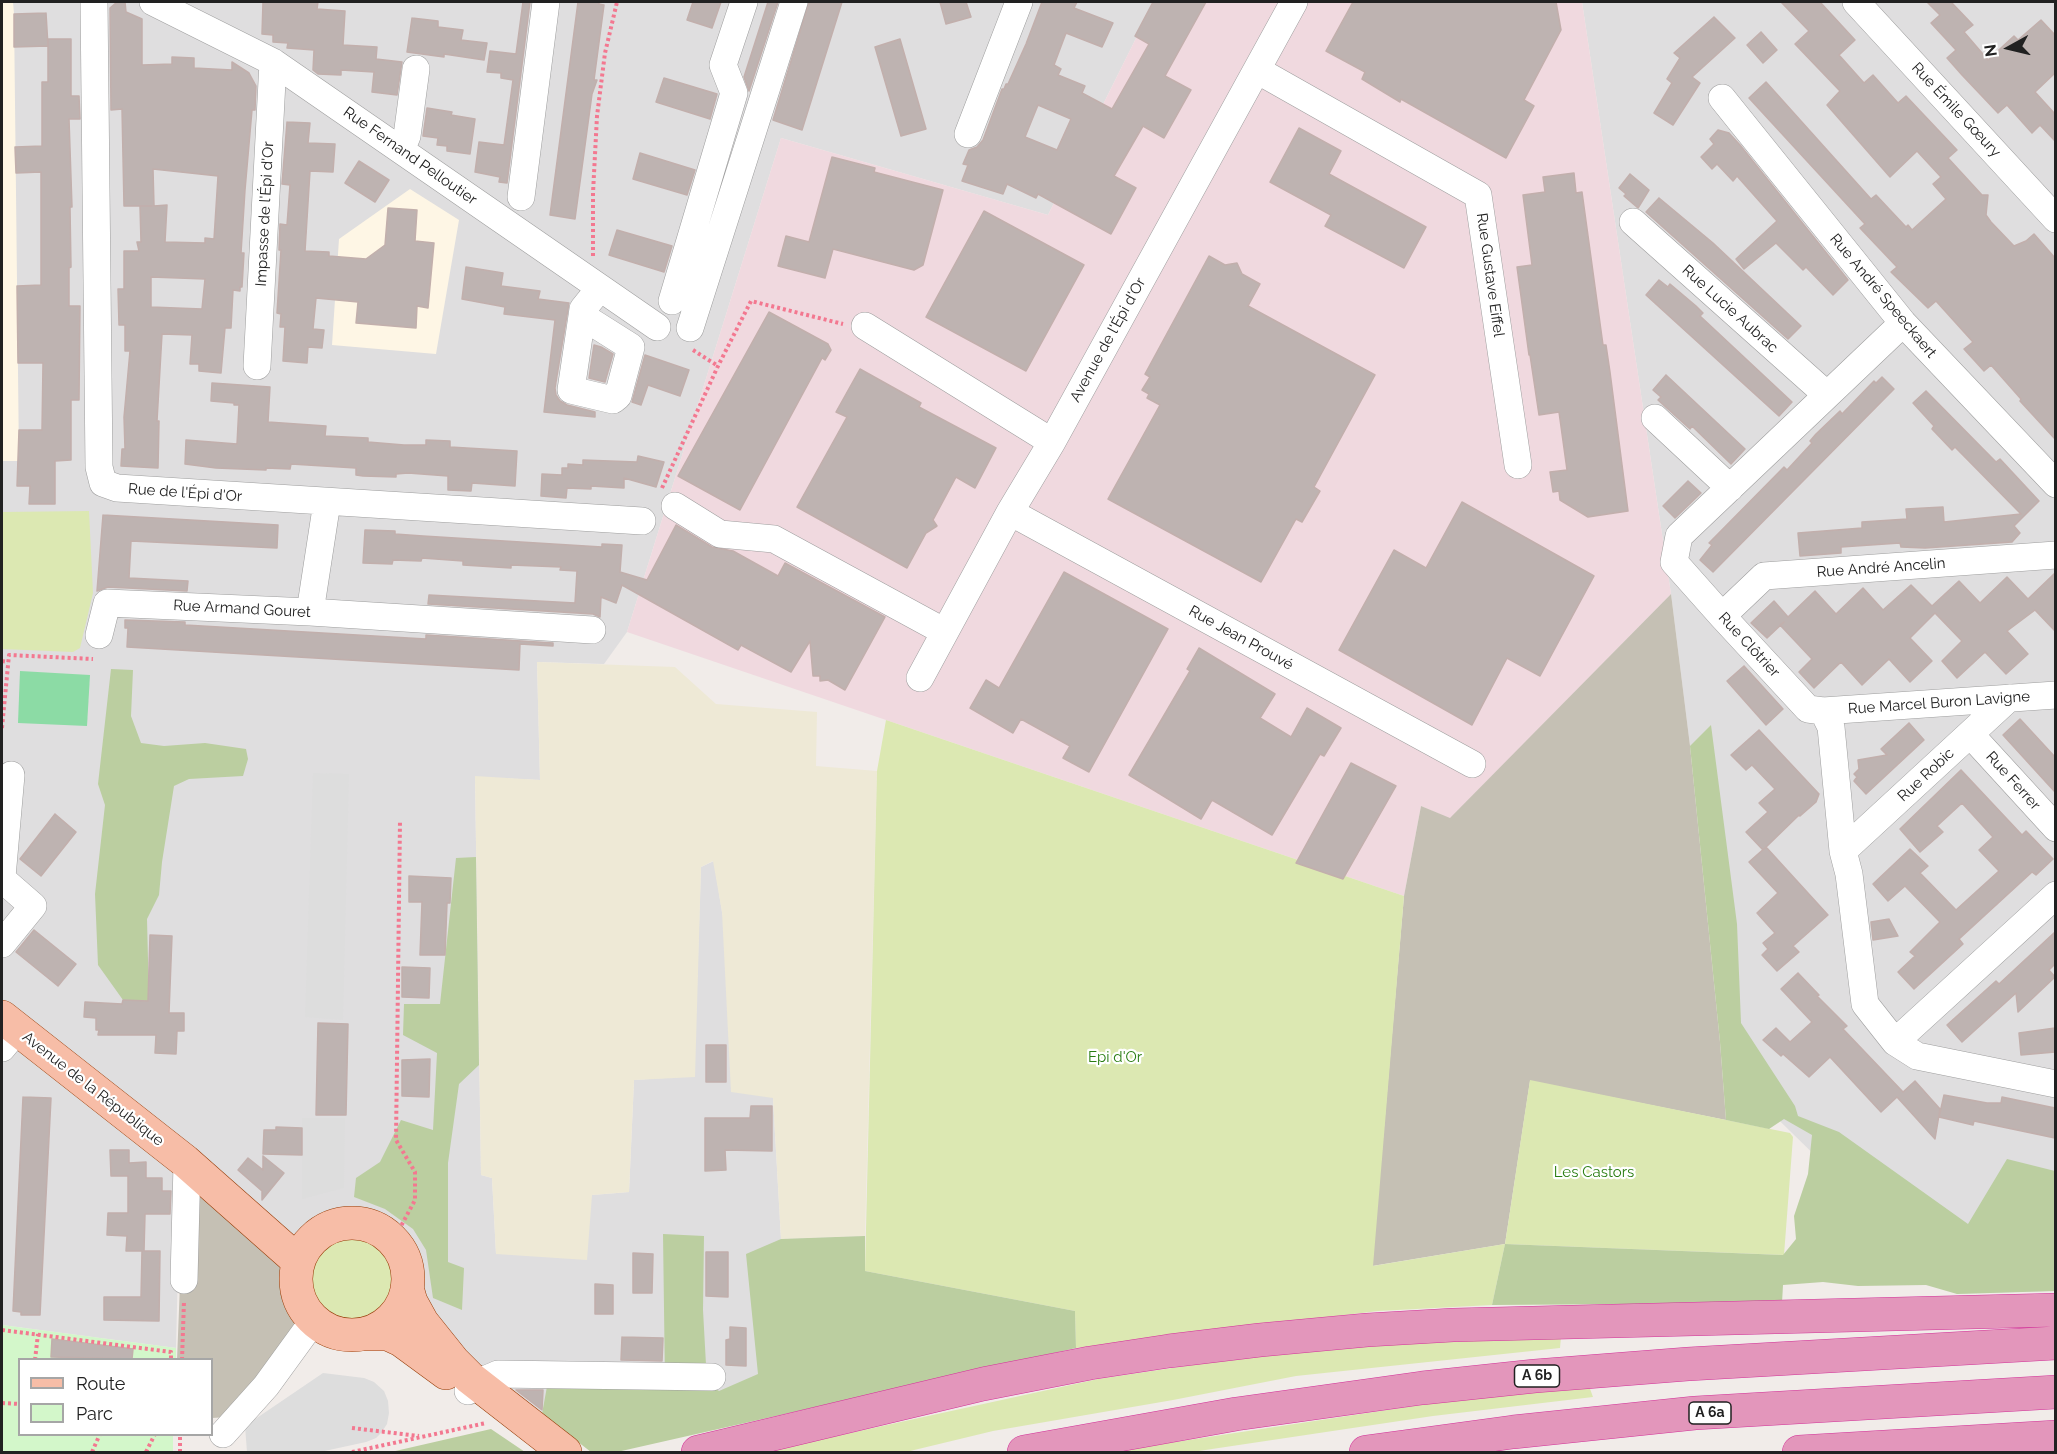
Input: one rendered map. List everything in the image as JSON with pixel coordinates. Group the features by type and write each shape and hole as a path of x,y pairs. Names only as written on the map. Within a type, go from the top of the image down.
{"highway":[{"path":"698,1452 983,1384 1124,1358 1260,1340 1453,1325 2055,1310"},
{"name":"A 6b","path":"1024,1452 1236,1414 1444,1385 1688,1364 2055,1343"},
{"name":"A 6a","path":"1366,1452 1513,1432 1685,1414 2055,1392"},
{"path":"1798,1452 2055,1437"}],"main road":[{"name":"Avenue de la République","path":"7,1032 186,1163 267,1218 319,1233"},
{"name":"Avenue de la République","path":"186,1163 298,1262"},
{"path":"364,1334 379,1328 392,1318 402,1304 407,1288 407,1271 403,1255 393,1241 381,1231 366,1224 350,1223 334,1226 319,1233 306,1245 298,1262 297,1293 304,1308 314,1320 329,1330 346,1335 388,1334 402,1340 472,1387 550,1448"},
{"path":"407,1288 417,1313 428,1330 472,1387 503,1419 550,1448"}],"street":[{"name":"Rue de l'Épi d'Or","path":"94,2 100,478 107,486 642,521"},
{"name":"Rue Fernand Pelloutier","path":"153,2 273,62 657,327"},
{"path":"521,197 546,2"},
{"path":"672,301 734,93 723,65 744,2"},
{"path":"690,328 794,2"},
{"path":"968,134 1019,2"},
{"name":"Avenue de l'Épi d'Or","path":"920,678 1294,2"},
{"name":"Rue Émile Gœury","path":"1856,2 2055,219"},
{"name":"Impasse de l'Épi d'Or","path":"257,366 273,62"},
{"path":"401,150 407,136 416,69"},
{"name":"Rue Gustave Eiffel","path":"1257,70 1478,195 1518,465"},
{"name":"Rue André Speeckaert","path":"1722,98 1903,323 2055,484"},
{"name":"Rue Lucie Aubrac","path":"1633,222 1827,395"},
{"path":"582,316 583,309 600,288"},
{"name":"Rue Clôtrier","path":"1823,711 1808,709 1674,562 1679,536 1903,323"},
{"path":"858,326 1052,442"},
{"path":"1655,418 1730,488"},
{"path":"668,500 720,534 774,539 945,632"},
{"path":"310,612 327,502"},
{"name":"Rue Jean Prouvé","path":"1010,512 1472,764"},
{"name":"Rue André Ancelin","path":"1722,616 1764,576 2055,555"},
{"name":"Rue Armand Gouret","path":"99,635 107,603 310,612 592,630"},
{"name":"Rue Marcel Buron Lavigne","path":"1823,711 2055,695"},
{"name":"Rue Robic","path":"1843,851 2009,698"},
{"path":"1823,711 1831,727 1843,851 1849,874 1865,1004 1895,1042 1917,1056 2055,1084"},
{"name":"Rue Ferrer","path":"1970,734 2055,828"},
{"path":"2,944 33,906 2,878 11,775"},
{"path":"1895,1042 2055,895"},
{"path":"184,1280 186,1163"},
{"path":"223,1434 266,1386 314,1320"},
{"path":"472,1387 498,1374 712,1377"}],"path":[{"path":"593,258 593,193 597,116 605,53 616,2"},
{"path":"668,500 718,366 751,301 858,326"},
{"path":"2,728 9,656 94,658 99,635"},
{"path":"2,661 8,662"},
{"path":"393,1241 415,1200 415,1172 396,1140 400,821"},
{"path":"182,1358 184,1280"},
{"path":"2,1330 182,1352"},
{"path":"35,1358 38,1334"},
{"path":"171,1352 171,1358"},
{"path":"2,1403 18,1404"},
{"path":"352,1452 503,1419"},
{"path":"352,1428 425,1436"},
{"path":"92,1452 99,1436"},
{"path":"146,1452 154,1436"},
{"path":"180,1436 180,1452"}],"shaded area":[{"path":"2,2 1154,2 1048,215 781,138 627,632 604,664 537,662 540,780 475,777 481,1175 492,1178 496,1254 592,1195 629,1192 634,1080 694,1076 701,867 714,861 722,912 773,1098 781,1239 865,1236 871,1376 552,1448 196,1176 180,1183 176,1348 2,1325"},
{"path":"2,2 13,2 14,14 19,461 2,461"},
{"path":"1154,2 1582,2 1671,594 1450,819 1421,806 1404,896 627,632 781,138 1048,215"},
{"path":"1582,2 2055,2 2055,1291 1957,1294 1749,1091 1690,746 1671,594"},
{"path":"410,189 459,220 436,354 332,345 339,239"},
{"path":"1671,594 1690,746 1726,1120 1530,1081 1505,1244 1372,1266 1404,896 1421,806 1450,818"},
{"path":"537,662 675,667 716,704 817,712 816,766 877,771 865,1236 781,1239 773,1098 731,1092 722,912 713,861 701,867 695,1077 634,1080 629,1192 592,1195 587,1260 496,1254 492,1178 481,1175 475,776 540,780"},
{"path":"313,773 349,774 343,1020 305,1017"},
{"path":"302,1118 345,1118 344,1188 302,1199"},
{"path":"184,1183 289,1257 288,1290 305,1323 228,1417 213,1418 213,1358 177,1358"},
{"path":"323,1373 364,1378 374,1382 384,1391 389,1413 387,1424 381,1433 366,1442 320,1452 247,1452 245,1426"}],"green space":[{"path":"89,511 93,593 80,648 73,652 2,649 2,512"},
{"path":"111,669 133,670 131,716 141,743 164,746 205,743 246,749 248,759 243,776 189,779 174,786 159,895 147,919 149,1001 123,1000 98,965 95,894 105,805 98,784"},
{"path":"20,671 90,675 87,726 18,723"},
{"name":"Epi d'Or","path":"886,720 1404,896 1373,1266 1505,1244 1492,1305 1378,1311 1076,1348 1075,1311 865,1271 877,771"},
{"path":"1711,725 1737,924 1741,1023 1795,1106 1798,1116 1839,1132 1968,1224 2007,1159 2055,1171 2055,1291 1957,1294 1926,1285 1858,1286 1823,1282 1783,1285 1782,1303 1492,1305 1505,1244 1783,1255 1796,1239 1794,1216 1808,1174 1812,1135 1784,1119 1769,1129 1726,1120 1690,746"},
{"path":"476,857 479,1065 459,1084 448,1163 448,1262 464,1268 462,1310 433,1298 426,1250 413,1229 385,1209 354,1197 356,1178 380,1162 401,1120 433,1130 437,1053 403,1035 404,1004 440,1004 456,858"},
{"name":"Les Castors","path":"1530,1080 1790,1133 1793,1137 1784,1255 1505,1244"},
{"path":"353,1234 370,1238 385,1247 394,1262 398,1279 394,1296 385,1311 370,1320 353,1324 336,1320 321,1311 312,1296 308,1279 312,1262 321,1247 336,1238"},
{"path":"663,1234 704,1236 703,1310 707,1383 719,1391 758,1374 746,1254 781,1239 865,1236 865,1271 1075,1311 1076,1348 617,1452 591,1452 542,1414 548,1381 665,1383"},
{"path":"2,1325 176,1348 176,1358 18,1358 18,1436 173,1436 173,1452 2,1452"},
{"path":"1561,1337 1560,1348 1296,1376 993,1431 906,1452 763,1452 1098,1379 1282,1352 1372,1345"},
{"path":"1589,1386 1593,1397 1433,1416 1192,1452 1109,1452 1427,1404"},
{"path":"491,1429 525,1452 391,1452"}],"building":[{"path":"117,2 125,2 126,12 142,19 142,65 172,64 172,57 194,58 194,68 232,70 232,62 249,73 256,86 245,190 241,253 244,253 242,287 240,291 233,290 231,328 225,328 221,373 199,371 199,364 190,364 192,335 162,334 157,421 159,421 158,468 121,466 122,449 125,449 124,417 130,351 125,351 125,325 119,325 118,289 124,289 124,251 139,251 137,242 141,242 140,206 124,206 122,109 111,110 110,8","holes":["153,169 218,176 214,239 205,238 205,243 165,242 167,205 154,206","151,277 205,279 202,309 151,307"]},
{"path":"263,2 318,2 317,9 345,11 343,45 377,47 376,59 402,62 397,95 372,92 374,72 341,70 341,75 318,74 313,70 314,50 287,48 288,43 273,42 273,35 262,34"},
{"path":"523,2 530,2 507,183 499,182 500,177 475,172 479,142 504,145 513,80 501,78 501,73 487,72 490,51 516,54"},
{"path":"578,2 599,2 604,5 594,80 597,80 592,94 575,219 550,215"},
{"path":"693,2 721,2 712,28 687,20"},
{"path":"768,2 778,2 749,91 744,77"},
{"path":"809,2 842,2 802,130 773,120"},
{"path":"940,2 966,2 971,17 946,24"},
{"path":"1042,2 1077,2 1074,8 1113,23 1102,47 1066,33 1054,65 1061,69 1058,75 1085,86 1082,93 1112,109 1149,44 1135,36 1153,2 1206,2 1165,76 1191,90 1164,138 1143,126 1114,176 1136,188 1111,234 1038,194 1036,198 1007,184 1003,194 962,181 968,165 963,164 969,150 977,147 983,140 1002,89 1008,84","holes":["1038,105 1071,119 1057,150 1025,137"]},
{"path":"1353,2 1556,2 1561,30 1524,100 1534,106 1506,158 1401,99 1400,102 1362,79 1365,72 1326,51"},
{"path":"1781,2 1820,2 1855,40 1839,55 1864,83 1873,75 1898,103 1906,96 1957,150 1948,158 1982,195 1988,195 1986,215 1991,222 2014,246 2026,241 2034,234 2055,258 2055,439 1991,365 1984,371 1964,349 1973,342 1936,301 1928,308 1891,272 1897,267 1860,228 1865,224 1749,98 1766,82 1871,199 1876,195 1906,227 1908,225 1912,230 1946,199 1933,184 1941,177 1917,151 1890,177 1827,105 1840,91 1795,44 1809,31"},
{"path":"1927,2 1951,2 1973,25 1964,32 1988,60 2014,36 2018,40 2041,20 2055,35 2055,73 2035,92 2055,114 2055,141 2040,125 2032,133 2007,105 1998,113 1962,75 1947,58 1956,50 1931,23 1940,15"},
{"path":"46,13 48,46 14,47 14,14"},
{"path":"1714,17 1735,38 1692,77 1700,83 1673,125 1654,113 1672,83 1667,79 1680,58 1674,53"},
{"path":"412,18 438,21 438,27 463,30 461,40 487,43 484,60 444,54 444,57 407,52"},
{"path":"1761,32 1777,50 1763,63 1747,45"},
{"path":"48,39 71,39 71,96 79,96 80,119 69,119 72,207 70,207 69,306 80,306 79,400 71,400 71,460 55,461 55,504 29,504 30,486 17,486 19,430 42,430 43,363 18,363 17,286 41,285 41,172 16,173 15,147 42,146 42,82 48,82"},
{"path":"900,39 926,129 901,136 875,47"},
{"path":"664,78 717,94 710,119 656,102"},
{"path":"427,108 475,119 470,154 447,151 447,146 437,145 438,138 423,136"},
{"path":"287,122 310,123 308,143 335,144 333,172 310,171 305,251 329,252 329,256 366,259 385,245 388,208 417,210 415,241 434,243 428,308 417,306 416,328 356,323 358,302 316,298 313,329 324,330 322,348 308,347 307,363 283,361 285,327 280,327 281,314 277,313 281,250 279,250 280,224 287,225 290,185 282,184"},
{"path":"1299,128 1341,151 1329,174 1426,227 1404,268 1325,226 1331,215 1270,182"},
{"path":"1718,130 1729,133 1740,145 1848,280 1833,295 1806,267 1803,270 1776,243 1744,269 1736,259 1777,221 1737,176 1733,181 1717,164 1712,169 1701,157 1714,144 1710,139"},
{"path":"640,153 695,170 687,195 633,179"},
{"path":"832,157 875,168 874,172 943,190 923,265 914,270 833,249 825,278 778,266 786,236 809,242"},
{"path":"359,161 389,180 375,202 345,183"},
{"path":"1574,173 1576,193 1582,192 1603,345 1606,345 1610,372 1628,511 1588,517 1560,500 1559,491 1553,492 1550,472 1567,470 1559,412 1539,415 1517,267 1532,265 1523,195 1545,192 1543,177"},
{"path":"1630,174 1649,190 1638,208 1624,196 1626,194 1619,188"},
{"path":"1659,198 1713,243 1801,326 1788,339 1646,212"},
{"path":"984,211 1084,265 1026,371 926,317"},
{"path":"617,230 672,246 664,272 609,255"},
{"path":"1209,256 1225,265 1237,263 1242,274 1260,284 1248,306 1375,375 1314,487 1320,491 1302,522 1296,519 1261,582 1108,499 1160,405 1147,398 1149,394 1142,390 1150,377 1145,374"},
{"path":"466,267 503,273 501,286 540,291 538,299 569,303 555,388 556,395 567,405 595,412 595,417 544,412 555,320 504,314 505,307 462,299"},
{"path":"1659,280 1668,287 1670,284 1696,306 1703,313 1700,316 1792,402 1779,416 1646,295"},
{"path":"769,312 828,344 831,350 825,360 822,358 740,510 678,476"},
{"path":"594,345 613,354 605,382 589,378"},
{"path":"645,355 689,370 680,396 648,385 641,405 632,402"},
{"path":"860,369 921,403 919,407 996,448 975,488 956,477 933,520 937,526 926,533 907,568 797,507 847,417 836,412"},
{"path":"1666,375 1745,449 1731,464 1692,426 1690,429 1658,400 1661,397 1653,390"},
{"path":"1882,377 1894,389 1713,572 1700,560 1712,545 1709,543 1784,467 1787,470 1812,443 1810,441 1816,434 1840,411 1842,414 1874,381 1876,383"},
{"path":"212,383 270,387 268,422 326,426 325,436 368,438 368,442 404,445 426,445 426,440 450,441 450,447 517,451 515,486 472,483 471,491 448,490 448,476 408,473 396,474 396,477 363,476 356,475 356,468 291,464 290,469 266,468 266,470 185,464 186,440 237,444 239,405 211,401"},
{"path":"1926,391 1996,462 2000,459 2039,501 2014,526 2020,533 2012,542 1925,548 1901,547 1900,543 1841,547 1841,553 1800,556 1798,533 1862,528 1862,522 1907,519 1906,509 1943,507 1944,522 2021,514 1955,447 1952,450 1932,429 1934,426 1913,403"},
{"path":"638,456 664,462 656,487 624,478 624,488 591,486 591,489 567,488 566,498 541,496 542,474 562,475 562,468 568,468 568,464 583,465 583,460 637,462"},
{"path":"1688,481 1701,493 1675,518 1663,506"},
{"path":"1462,502 1594,576 1540,676 1507,658 1472,725 1339,650 1394,550 1426,568"},
{"path":"103,515 278,525 277,548 131,541 129,578 188,581 187,591 108,587 97,591"},
{"path":"676,525 712,547 733,551 778,576 785,563 885,617 845,690 828,680 820,681 820,676 813,676 810,641 791,672 741,645 738,650 622,585 616,603 601,597 600,617 593,614 428,604 429,595 575,603 577,571 560,570 561,567 511,565 511,568 463,565 463,561 422,558 421,561 393,560 392,564 363,563 365,530 395,531 395,534 423,536 602,547 602,544 622,545 620,572 647,580"},
{"path":"1064,572 1168,629 1089,772 1063,758 1070,746 1021,719 1013,733 970,708 986,680 999,688"},
{"path":"2055,573 2055,631 2035,610 2007,631 2028,654 2006,674 1985,652 1957,678 1942,661 1962,641 1935,613 1910,638 1932,661 1910,682 1889,659 1862,685 1841,662 1814,688 1799,672 1812,659 1780,625 1767,638 1751,623 1774,601 1788,617 1815,591 1836,614 1863,588 1883,610 1911,585 1932,606 1959,581 1980,603 2007,577 2028,599"},
{"path":"125,620 426,639 426,635 553,643 553,646 520,644 519,670 127,647 128,628 125,628"},
{"path":"1199,648 1275,694 1260,718 1291,737 1307,708 1341,728 1324,756 1320,754 1272,835 1212,800 1201,819 1129,775 1190,671 1187,669"},
{"path":"1744,666 1783,709 1766,725 1727,681"},
{"path":"2020,719 2055,757 2055,792 2003,735"},
{"path":"1909,723 1924,740 1866,794 1854,781 1857,777 1854,774 1859,769 1858,760 1887,755 1881,749"},
{"path":"1759,730 1819,794 1816,802 1763,850 1746,832 1768,812 1759,803 1775,789 1752,765 1746,770 1731,755"},
{"path":"1351,763 1396,786 1343,879 1296,863"},
{"path":"1961,770 2022,835 2026,831 2053,859 2036,875 2032,872 1959,939 1963,944 1914,989 1898,972 1915,956 1910,952 1940,922 1905,886 1888,901 1873,884 1910,849 1928,866 1920,873 1956,910 1999,871 1979,850 1993,837 1962,803 1937,826 1943,832 1920,852 1900,829"},
{"path":"55,814 76,832 41,876 20,859"},
{"path":"1766,847 1828,915 1793,946 1799,952 1777,971 1762,955 1768,949 1763,943 1775,933 1757,913 1778,893 1749,862"},
{"path":"409,876 451,878 450,903 447,903 445,955 420,955 422,902 409,902"},
{"path":"1889,919 1898,936 1873,940 1871,922"},
{"path":"34,930 76,964 58,986 16,952"},
{"path":"2055,932 2055,964 2049,970 2055,977 2018,1012 2016,993 1962,1042 1947,1025 1996,981 1999,984"},
{"path":"150,935 172,936 169,1013 184,1013 184,1031 177,1031 176,1054 155,1053 156,1035 98,1035 96,1018 84,1017 85,1002 122,1004 123,1000 148,1001"},
{"path":"402,967 430,968 429,998 402,997"},
{"path":"1798,973 1847,1026 1843,1029 1903,1092 1915,1081 1940,1109 1935,1139 1897,1097 1881,1112 1830,1057 1809,1077 1763,1040 1776,1028 1790,1042 1812,1022 1781,989"},
{"path":"318,1023 348,1024 346,1115 316,1115"},
{"path":"2055,1028 2055,1052 2021,1055 2019,1033"},
{"path":"706,1045 726,1045 726,1082 706,1082"},
{"path":"430,1059 429,1097 402,1096 402,1060"},
{"path":"1944,1095 1987,1103 2001,1103 2002,1097 2055,1108 2055,1138 1974,1121 1973,1125 1939,1117"},
{"path":"23,1097 51,1098 40,1315 21,1315 21,1312 13,1311"},
{"path":"751,1106 772,1106 772,1151 725,1150 726,1170 705,1171 705,1118 750,1118"},
{"path":"276,1127 302,1128 302,1155 263,1154 264,1130 276,1130"},
{"path":"110,1150 129,1150 129,1163 146,1162 146,1178 162,1178 162,1191 171,1191 170,1214 145,1214 144,1251 160,1251 159,1321 104,1320 104,1297 141,1297 142,1251 126,1251 127,1236 107,1235 108,1213 128,1213 128,1176 111,1176"},
{"path":"263,1156 284,1173 262,1200 262,1191 238,1170 248,1158 263,1170"},
{"path":"706,1252 728,1252 728,1297 706,1296"},
{"path":"633,1253 653,1254 652,1293 633,1293"},
{"path":"595,1284 613,1285 613,1314 595,1314"},
{"path":"730,1327 746,1328 746,1366 726,1365 726,1340 730,1339"},
{"path":"622,1337 663,1338 662,1361 621,1360"},
{"path":"52,1339 133,1349 132,1358 51,1357"},
{"path":"516,1390 543,1390 542,1410"}]}
